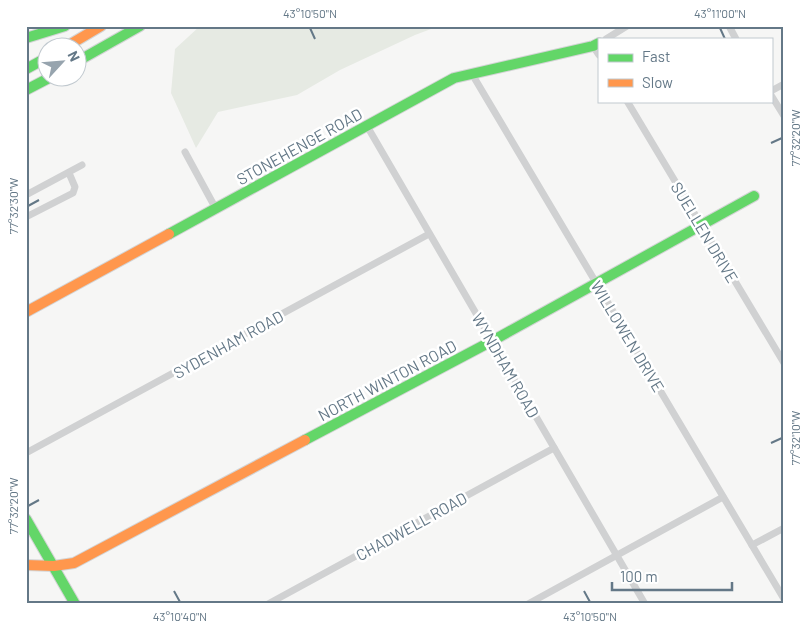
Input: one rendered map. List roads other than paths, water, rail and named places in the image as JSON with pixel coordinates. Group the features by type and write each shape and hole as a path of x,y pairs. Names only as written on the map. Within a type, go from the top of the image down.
{"main road":[{"path":"26,38 65,26"},
{"path":"81,38 101,26"},
{"path":"88,56 140,26"},
{"name":"STONEHENGE ROAD","path":"26,312 454,78 597,48"},
{"path":"26,69 38,62"},
{"path":"26,90 38,84"},
{"name":"NORTH WINTON ROAD","path":"26,565 54,566 74,564 492,341 754,196"},
{"path":"26,519 75,604"}],"street":[{"path":"608,38 627,26"},
{"path":"729,26 735,38"},
{"name":"WILLOWEN DRIVE","path":"472,74 784,598"},
{"path":"772,92 784,84"},
{"path":"772,95 784,116"},
{"name":"SUELLEN DRIVE","path":"627,102 784,363"},
{"name":"WYNDHAM ROAD","path":"367,126 645,604"},
{"path":"185,152 216,209"},
{"path":"26,195 82,165"},
{"path":"26,217 73,193 74,184 68,173"},
{"name":"SYDENHAM ROAD","path":"26,454 429,234"},
{"name":"CHADWELL ROAD","path":"268,604 554,448"},
{"path":"528,604 723,497"},
{"path":"752,545 784,528"}]}
